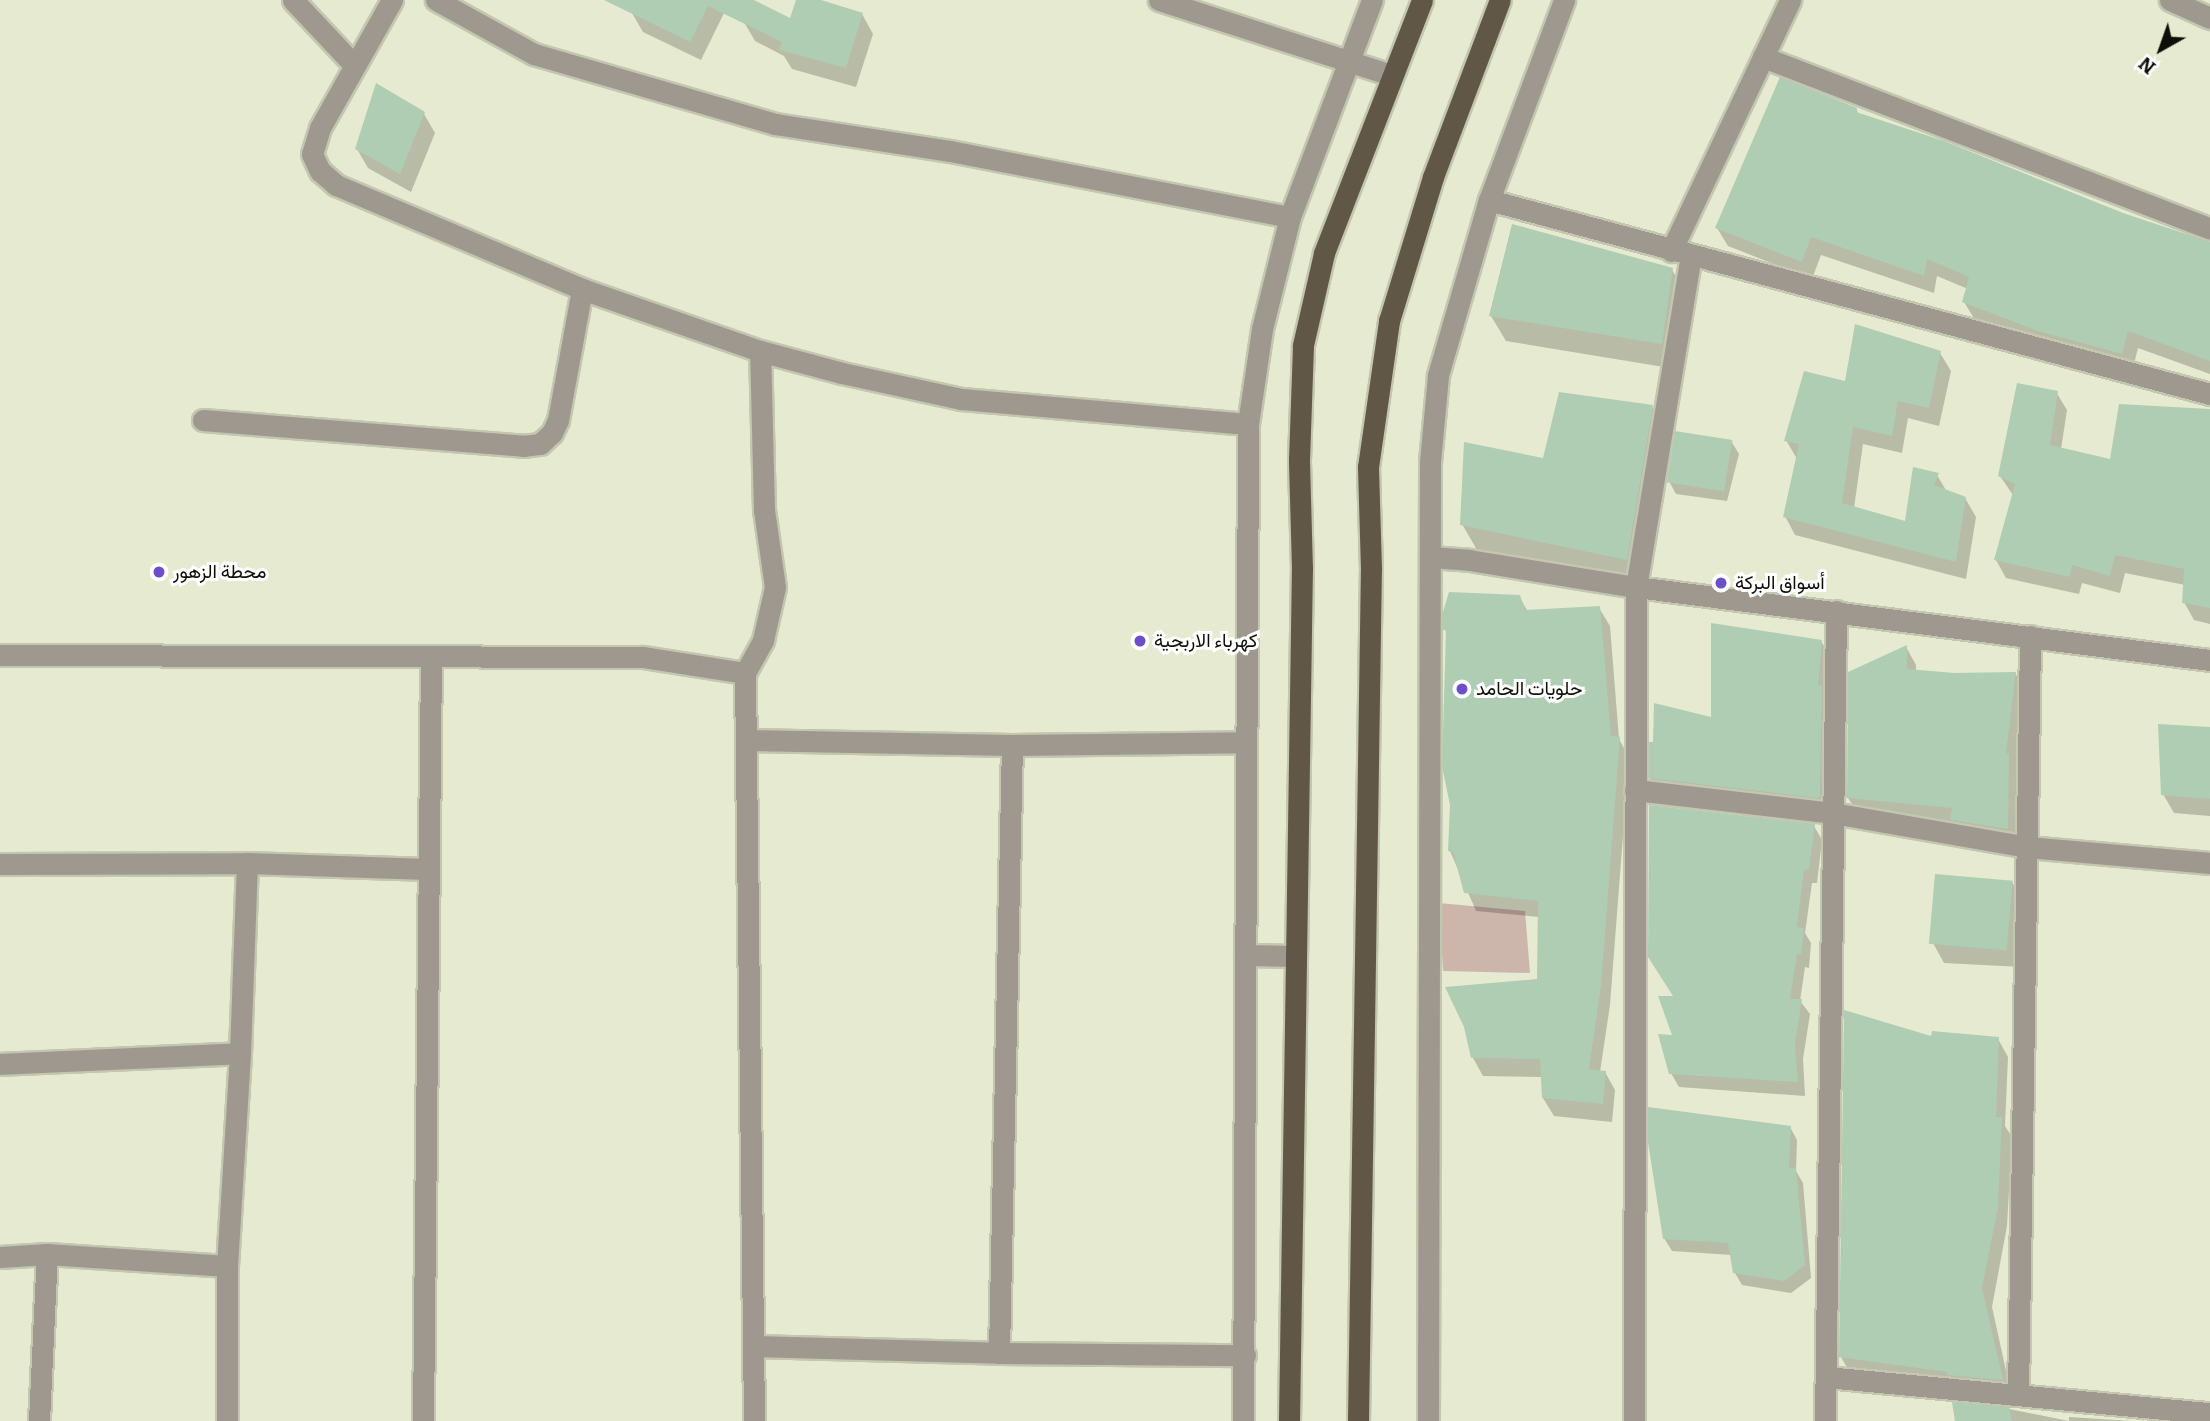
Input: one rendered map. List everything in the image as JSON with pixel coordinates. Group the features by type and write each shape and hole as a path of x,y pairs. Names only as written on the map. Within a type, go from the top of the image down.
{"main road":[{"path":"1289,1421 1302,569 1299,460 1303,345 1324,253 1422,0"},
{"path":"1358,1421 1371,569 1368,467 1389,321 1433,177 1500,0"}],"street":[{"path":"293,0 354,65"},
{"path":"392,0 320,128 312,154 320,171 336,185 582,289 760,351 842,373 961,399 1248,424"},
{"path":"436,0 534,54 775,124 964,153 1290,216"},
{"path":"1159,0 1391,75"},
{"path":"1243,1421 1248,424 1262,329 1290,216 1372,0"},
{"path":"1428,1421 1430,462 1438,375 1489,200 1564,0"},
{"path":"1633,1421 1636,587 1681,253 1763,57 1790,0"},
{"path":"2169,0 2210,18"},
{"path":"1763,57 2210,229"},
{"path":"1489,200 2210,394"},
{"path":"203,420 523,446 540,444 552,433 558,420 582,289"},
{"path":"754,1421 745,673 763,640 775,587 761,457 760,351"},
{"path":"1430,557 1469,559 1636,587 2210,660"},
{"path":"1825,1421 1836,611"},
{"path":"2018,1395 2030,636"},
{"path":"0,655 430,659 643,657 745,673"},
{"path":"423,1421 430,659"},
{"path":"746,740 1012,745 1245,742"},
{"path":"999,1353 1012,745"},
{"path":"1635,790 1833,813 2027,847 2210,863"},
{"path":"0,864 247,863 428,869"},
{"path":"227,1421 227,1266 240,1053 247,863"},
{"path":"1245,955 1296,956"},
{"path":"0,1064 240,1053"},
{"path":"0,1257 47,1254 227,1266"},
{"path":"39,1421 47,1254"},
{"path":"754,1346 999,1353 1245,1355"},
{"path":"1826,1377 2210,1413"}],"shaded area":[{"path":"1439,903 1525,911 1530,973 1443,971"}],"building":[{"path":"604,0 754,0 790,18 796,0 821,0 863,13 846,68 779,50 782,42 708,6 690,42"},
{"path":"1780,77 1857,108 1856,112 1944,141 2123,213 2210,242 2210,361 2128,331 2122,354 2038,331 1962,302 1969,277 1927,259 1924,276 1811,237 1802,262 1715,228"},
{"path":"376,83 425,112 400,174 355,149"},
{"path":"1512,224 1673,268 1662,344 1489,316"},
{"path":"1855,324 1941,351 1929,408 1898,401 1892,436 1853,427 1842,503 1905,521 1913,467 1939,473 1934,485 1966,497 1956,562 1783,517 1799,444 1784,441 1804,371 1845,381"},
{"path":"2017,383 2058,391 2050,445 2110,459 2119,404 2210,409 2210,608 2182,603 2184,569 2115,555 2110,576 2072,565 2070,577 1994,560 2015,484 1998,476"},
{"path":"1559,392 1653,405 1627,560 1460,525 1464,442 1543,458"},
{"path":"1675,431 1732,440 1724,491 1667,482"},
{"path":"1449,592 1520,595 1525,610 1600,606 1611,736 1620,737 1601,986 1589,1069 1606,1071 1603,1104 1542,1098 1540,1059 1471,1058 1464,1027 1445,987 1537,979 1538,901 1464,893 1453,852 1448,851 1450,805 1442,766 1446,630 1443,630 1443,612"},
{"path":"1711,623 1822,640 1818,686 1822,684 1818,798 1649,778 1649,742 1653,742 1654,703 1711,717"},
{"path":"1907,645 1907,669 1955,673 2016,672 2006,753 2009,754 2008,829 1950,820 1952,808 1847,798 1848,672"},
{"path":"2158,724 2210,727 2210,799 2161,795"},
{"path":"1649,805 1815,824 1809,869 1804,870 1797,927 1804,928 1801,954 1797,954 1790,999 1802,999 1795,1044 1798,1082 1669,1074 1658,1034 1672,1035 1658,996 1673,996 1648,957"},
{"path":"1935,874 2013,881 2007,951 1929,944"},
{"path":"1844,1010 1931,1036 1932,1031 1999,1037 1996,1117 2002,1117 1998,1207 1982,1288 2003,1380 1947,1375 1947,1372 1839,1357"},
{"path":"1648,1107 1791,1126 1789,1168 1796,1168 1805,1265 1784,1281 1733,1273 1728,1243 1663,1239 1648,1142"},
{"path":"1952,1402 2009,1407 2012,1421 1955,1421"}],"place":[{"name":"محطة الزهور","path":"159,572"},
{"name":"أسواق البركة","path":"1721,583"},
{"name":"كهرباء الاربجية","path":"1140,641"},
{"name":"حلويات الحامد","path":"1462,689"}]}
